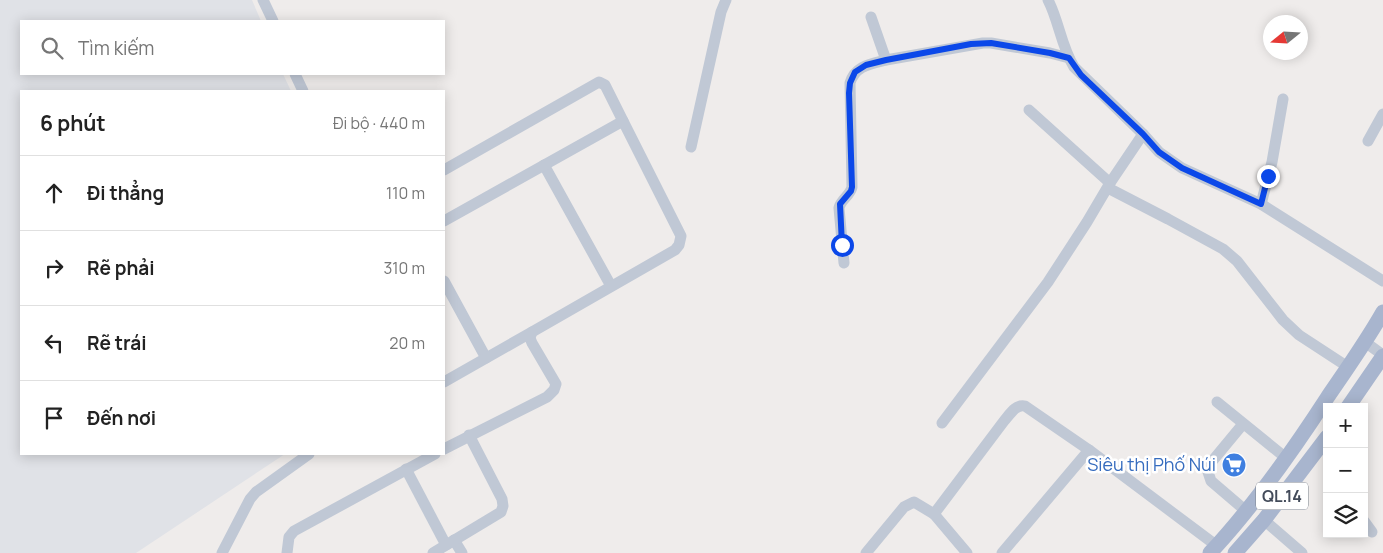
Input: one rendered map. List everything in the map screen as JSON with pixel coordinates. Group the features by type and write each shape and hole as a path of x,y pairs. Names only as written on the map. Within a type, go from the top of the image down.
{"main road":[{"name":"QL.14","path":"1213,550 1246,511 1286,458 1366,342 1383,312"},
{"path":"1351,403 1383,356"},
{"name":"QL.14","path":"1235,553 1323,449"}],"street":[{"path":"264,0 273,20"},
{"path":"691,147 721,12 726,0"},
{"path":"1048,0 1069,58 1081,75 1143,134 1159,152 1182,168 1261,204 1383,281"},
{"path":"870,17 886,60"},
{"path":"844,263 839,208 842,200 849,194 852,187 850,83 852,76 860,68 886,60 971,44 991,43 1069,58"},
{"path":"295,75 303,90"},
{"path":"445,169 598,82 604,85 681,236 681,242 676,250 445,381"},
{"path":"1261,204 1272,162 1283,99"},
{"path":"1029,110 1109,186 1224,249 1237,261 1283,320 1299,335 1348,367"},
{"path":"1368,141 1383,114"},
{"path":"445,220 623,121"},
{"path":"942,423 1048,282 1143,134"},
{"path":"544,165 611,286"},
{"path":"445,283 486,358"},
{"path":"445,448 547,397 554,390 556,384 532,344 530,338 532,332"},
{"path":"1366,342 1383,356"},
{"path":"1217,402 1286,458"},
{"path":"934,514 1004,421 1021,405 1026,406 1089,450 1213,550"},
{"path":"1243,424 1209,465 1208,472 1211,481 1246,511"},
{"path":"433,553 501,512 503,506 502,499 469,435"},
{"path":"1002,553 1089,450"},
{"path":"222,553 250,499 256,492 307,455"},
{"path":"288,553 289,537 294,531 433,455"},
{"path":"406,469 450,542 462,553"},
{"path":"866,553 909,504 914,502 934,514 959,550"},
{"path":"1264,520 1302,553"},
{"path":"1368,526 1372,532"}],"shaded area":[{"path":"0,0 252,0 261,20 20,20 20,75 283,75 291,90 20,90 20,455 283,455 136,553 0,553"}],"place":[{"name":"Siêu thị Phố Núi","path":"1234,465"}],"route":[{"path":"842,245 839,208 842,200 849,194 852,187 849,93 852,76 866,65 971,44 991,43 1069,58 1081,75 1143,134 1159,152 1182,168 1261,204 1268,176"}]}
